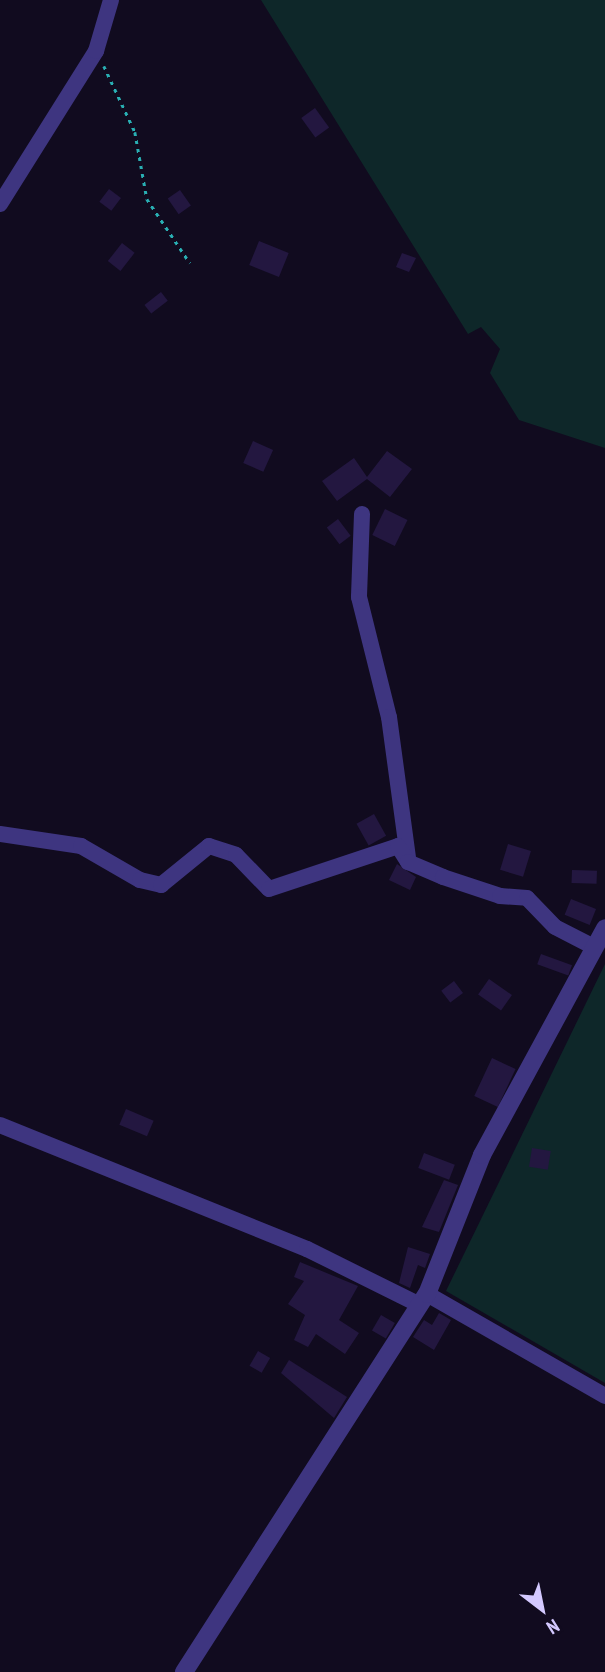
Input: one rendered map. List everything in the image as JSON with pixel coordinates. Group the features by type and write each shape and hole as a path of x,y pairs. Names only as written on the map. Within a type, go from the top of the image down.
{"street":[{"path":"0,204 96,51 111,0"},
{"path":"362,514 359,597 389,717 408,862"},
{"path":"0,834 81,846 140,880 161,885 209,846 236,855 269,889 398,846 408,862 470,887 527,898 555,927 594,947"},
{"path":"184,1672 423,1300 482,1155 605,928"},
{"path":"0,1125 307,1248 423,1300 605,1396"}],"path":[{"path":"96,51 135,132 147,199 190,264"}],"green space":[{"path":"261,0 605,0 605,448 519,420 490,373 500,349 481,327 468,334"},
{"path":"605,964 605,1383 446,1291"}],"building":[{"path":"315,108 329,127 315,137 301,118"},
{"path":"109,189 121,198 111,211 99,202"},
{"path":"180,190 191,206 179,214 168,199"},
{"path":"259,241 289,253 279,277 249,265"},
{"path":"122,243 135,253 120,271 108,261"},
{"path":"402,253 416,258 409,272 396,267"},
{"path":"161,292 168,301 151,314 144,305"},
{"path":"253,441 273,450 263,472 243,463"},
{"path":"387,451 412,469 390,497 367,479 337,501 322,481 354,458 367,477"},
{"path":"385,509 407,520 395,546 372,535"},
{"path":"338,519 351,536 339,544 327,527"},
{"path":"374,814 386,836 369,846 357,824"},
{"path":"508,844 531,851 523,877 500,870"},
{"path":"397,864 416,877 410,890 389,880"},
{"path":"572,870 597,871 597,884 572,883"},
{"path":"571,899 596,909 590,925 565,915"},
{"path":"541,954 572,965 568,976 537,964"},
{"path":"489,979 512,995 501,1011 478,995"},
{"path":"454,981 463,993 450,1003 441,991"},
{"path":"492,1058 516,1069 498,1107 474,1096"},
{"path":"126,1109 154,1121 147,1136 119,1125"},
{"path":"532,1148 551,1151 548,1170 529,1167"},
{"path":"424,1153 455,1165 449,1180 418,1168"},
{"path":"444,1180 458,1185 439,1232 422,1227"},
{"path":"408,1247 430,1254 425,1268 418,1265 410,1288 399,1283"},
{"path":"300,1262 358,1286 339,1320 359,1333 345,1354 316,1334 308,1347 294,1340 305,1315 288,1304 304,1281 294,1277"},
{"path":"439,1313 451,1320 434,1350 413,1337 424,1320 432,1325"},
{"path":"381,1315 395,1323 386,1339 372,1331"},
{"path":"258,1351 270,1358 262,1373 250,1366"},
{"path":"289,1360 347,1397 334,1418 281,1373"}]}
